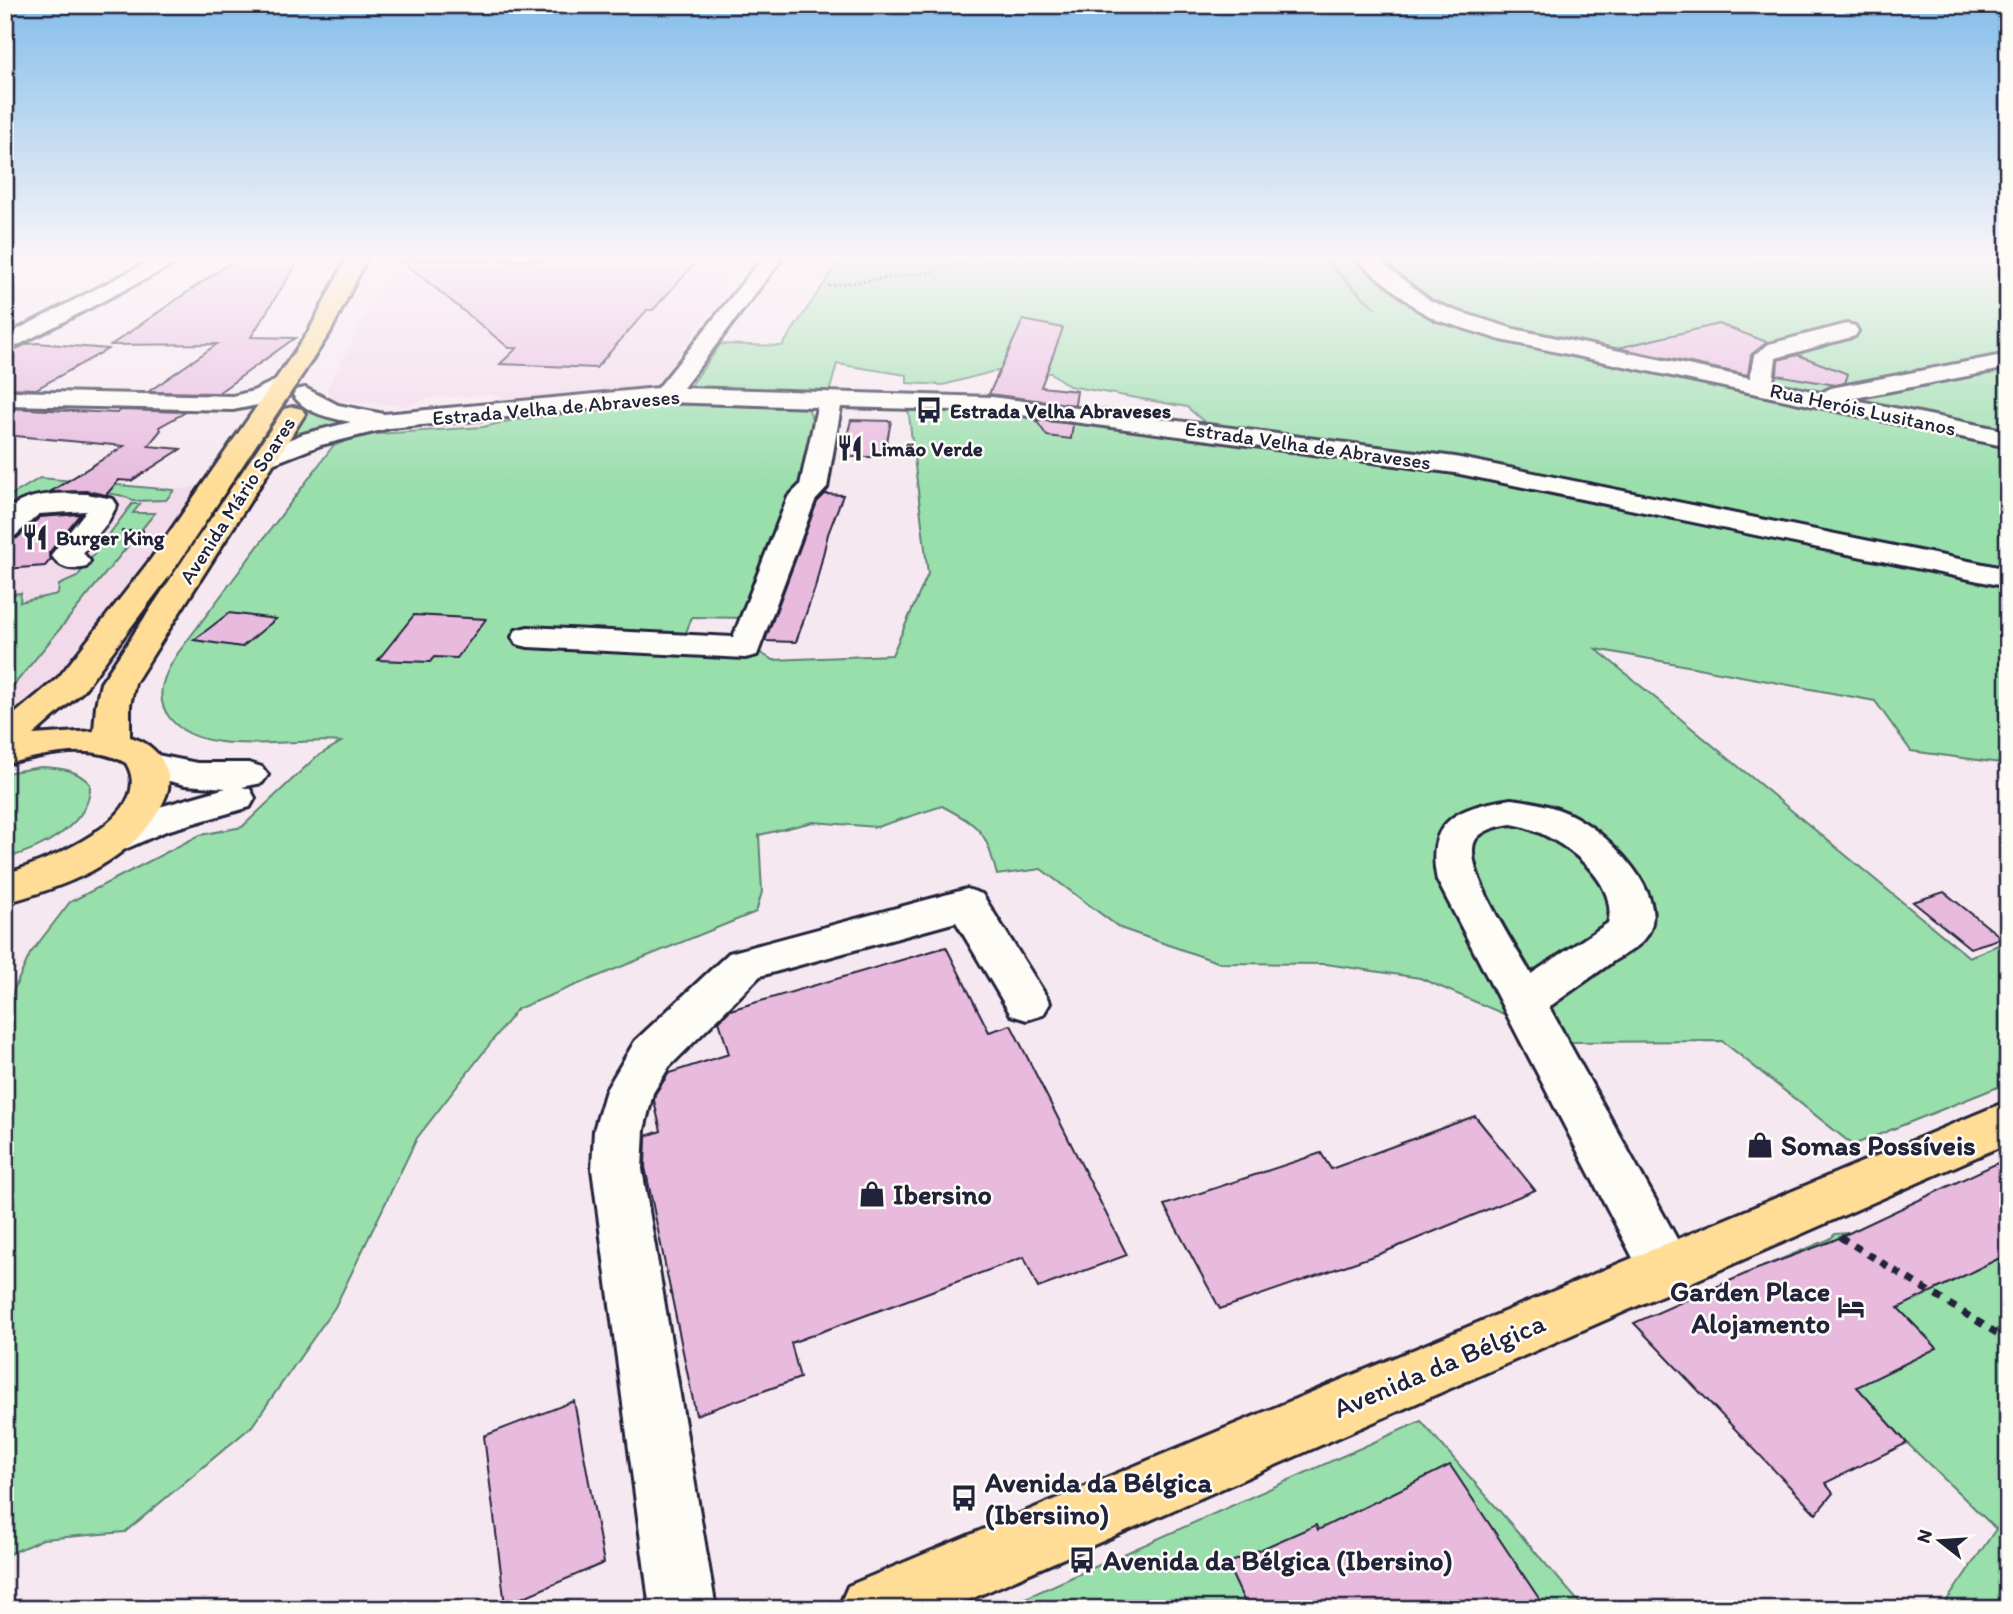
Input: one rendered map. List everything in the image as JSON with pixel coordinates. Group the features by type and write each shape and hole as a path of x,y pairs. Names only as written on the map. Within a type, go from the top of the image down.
{"main road":[{"name":"Avenida Mário Soares","path":"5,739 36,716 71,684 162,565 257,424 308,379 319,335"},
{"name":"Avenida Mário Soares","path":"112,744 113,705 118,683 267,458 308,379 340,335"},
{"path":"5,753 47,743 82,740 112,744 134,752 146,764 151,780 146,799 132,820 109,841 77,861 23,884 5,913"},
{"name":"Avenida da Bélgica","path":"871,1609 2008,1121"}],"street":[{"path":"5,345 23,335"},
{"path":"665,395 712,335"},
{"name":"Rua Heróis Lusitanos","path":"1511,335 2008,439"},
{"path":"1760,388 1765,355 1777,349 1830,335"},
{"path":"1812,399 2008,361"},
{"path":"5,398 213,404 261,397 308,379 331,411 390,420"},
{"name":"Estrada Velha de Abraveses","path":"390,420 665,395 992,404 1455,465 2008,578"},
{"path":"528,638 745,648 802,497 813,488 831,400"},
{"path":"213,404 241,410 257,424"},
{"path":"267,458 312,439 390,420"},
{"path":"5,530 22,512 32,507 88,503 103,505 98,516 66,555 75,561"},
{"path":"109,841 243,786 227,778 179,773 146,764"},
{"path":"682,1609 617,1169 618,1130 630,1090 652,1054 745,964 967,904 1027,1003"},
{"path":"1523,1002 1666,1268"}],"path":[{"path":"110,533 144,531"},
{"path":"1803,1209 1835,1234 2008,1340"}],"shaded area":[{"path":"355,335 693,335 660,380 645,386 511,401 492,395 428,398 407,406 334,400 327,389"},
{"path":"40,478 174,490 217,483 162,565 5,739 5,499"}],"green space":[{"path":"789,335 2008,335 2008,764 1911,751 1875,701 1596,649 1969,957 2008,941 2008,1083 1853,1145 1722,1041 1569,1042 1420,978 1326,964 1220,963 1120,928 1041,869 997,875 989,849 980,832 942,806 877,827 813,822 759,835 762,892 756,912 517,1009 417,1138 335,1307 252,1426 125,1532 43,1539 5,1556 5,1009 30,954 70,902 200,835 242,827 316,757 341,742 250,744 203,739 184,730 169,717 164,709 161,693 165,677 178,653 333,446 362,435 483,427 602,409 695,404 807,408 812,423 810,447 802,477 778,544 745,618 692,617 684,638 737,640 773,660 892,655 928,574 908,407 974,409 1224,439 1187,407 1069,386 1051,373 995,371 943,385 907,383 907,375 837,364 829,393 689,388 721,344 782,346"},
{"path":"310,409 372,421 290,441"},
{"path":"40,478 174,490 166,500 133,501 123,496 90,493 51,496 5,506 5,499"},
{"path":"132,504 140,504 133,513 155,513 5,696 5,595 21,593 20,602 58,594 59,585 77,577"},
{"path":"41,767 62,769 79,775 90,784 88,798 73,823 61,833 33,849 5,858 5,773"},
{"path":"1848,1233 1935,1290 2008,1254 2008,1609 1941,1609 1996,1529 1907,1443 1752,1271 1830,1239 1835,1234"},
{"path":"1421,1421 1585,1609 1001,1609"}],"building":[{"path":"125,335 295,338 218,393 148,392 217,344 111,345"},
{"path":"493,335 625,335 596,368 500,364 517,348 509,348"},
{"path":"1016,335 1060,335 1041,387 1077,391 1075,405 989,394"},
{"path":"1671,335 1749,335 1767,342 1751,355 1748,375 1618,348"},
{"path":"27,344 108,349 36,389 5,388 5,354"},
{"path":"1798,355 1848,374 1845,383 1835,385 1777,375 1778,360"},
{"path":"5,408 117,413 121,410 186,412 159,427 161,430 148,446 181,449 131,481 119,480 106,495 87,491 50,492 124,446 5,435"},
{"path":"851,420 891,421 884,457 842,457"},
{"path":"1036,420 1073,424 1071,439 1047,436"},
{"path":"825,494 843,495 828,534 815,588 796,642 765,641 817,502"},
{"name":"Burger King","path":"80,514 49,553 51,559 45,566 5,569 5,541 17,538 40,517"},
{"path":"229,613 276,619 242,647 194,640"},
{"path":"414,615 486,619 457,658 434,657 430,662 378,660"},
{"path":"1944,892 2002,938 1970,948 1913,902"},
{"name":"Ibersino","path":"946,947 989,1032 1011,1025 1127,1255 1038,1288 1024,1257 791,1343 800,1378 696,1415 645,1167 646,1136 661,1131 654,1101 655,1094 669,1073 729,1054 719,1021 730,1010"},
{"path":"1475,1116 1535,1190 1382,1253 1220,1309 1164,1205 1321,1153 1331,1169"},
{"path":"2008,1158 2008,1254 1898,1308 1937,1348 1857,1387 1907,1443 1825,1483 1833,1493 1816,1514 1634,1323 1752,1271 1832,1241"},
{"path":"574,1401 604,1563 505,1605 484,1436"},
{"path":"1450,1465 1546,1609 1248,1609 1227,1564 1316,1525 1318,1530"}],"place":[{"name":"Estrada Velha Abraveses","path":"929,410"},
{"name":"Limão Verde","path":"850,448"},
{"name":"Burger King","path":"35,537"},
{"name":"Somas Possíveis","path":"1760,1145"},
{"name":"Ibersino","path":"872,1194"},
{"name":"Garden Place Alojamento","path":"1851,1307"},
{"name":"Avenida da Bélgica (Ibersiino)","path":"964,1498"},
{"name":"Avenida da Bélgica (Ibersino)","path":"1082,1560"}]}
